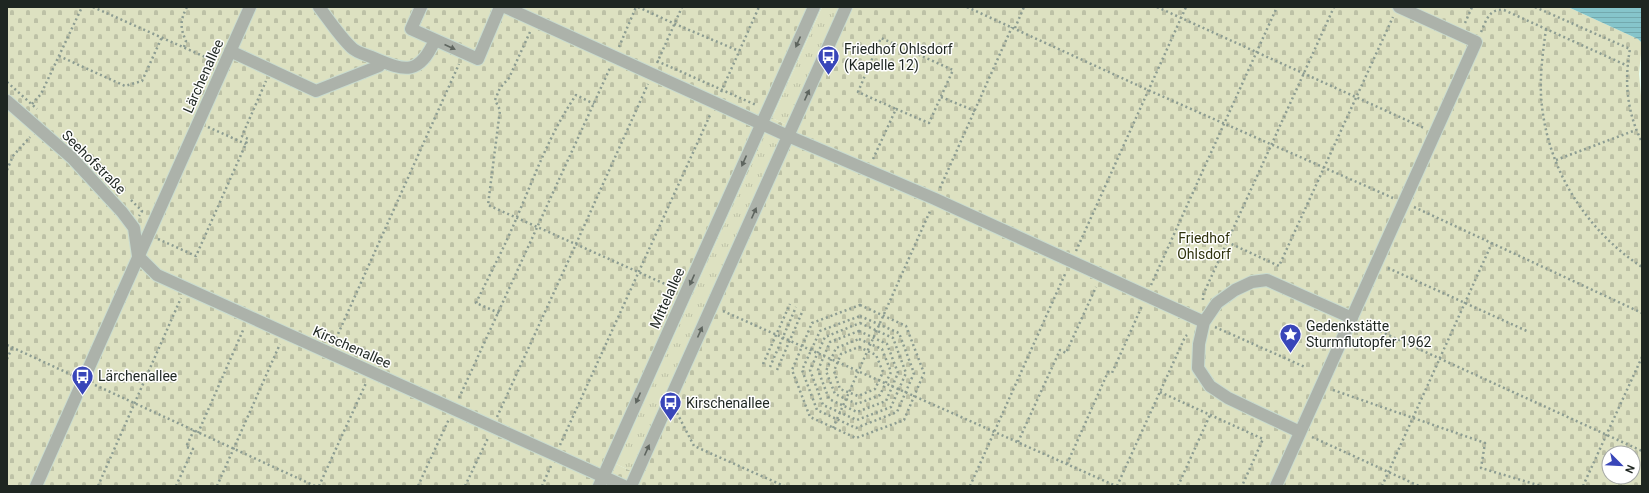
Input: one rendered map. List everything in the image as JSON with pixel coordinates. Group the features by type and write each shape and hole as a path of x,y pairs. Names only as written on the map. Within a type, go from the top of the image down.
{"street":[{"name":"Lärchenallee","path":"36,486 250,7"},
{"path":"320,7 352,49 394,67 405,69 414,67 429,54 435,40"},
{"path":"421,7 411,29 478,59 500,7"},
{"path":"505,7 788,136 935,199 1204,322"},
{"name":"Mittelallee","path":"601,481 814,7"},
{"path":"631,486 846,7"},
{"path":"1276,486 1476,42 1460,34 1397,10"},
{"path":"230,51 316,91 379,66 382,62"},
{"name":"Seehofstraße","path":"7,101 72,158 122,212 134,228 138,256"},
{"name":"Kirschenallee","path":"138,256 157,275 556,455 601,481 624,486"},
{"path":"1300,432 1228,398 1210,386 1198,368 1199,344 1204,322 1217,303 1235,290 1252,282 1267,280 1352,318"}],"path":[{"path":"22,114 41,94 82,7"},
{"path":"93,7 224,65"},
{"path":"184,47 186,41 181,25 182,16 186,7"},
{"path":"418,486 499,313 637,7 739,51"},
{"path":"465,486 576,244 682,7"},
{"path":"542,486 759,7"},
{"path":"967,7 1148,90 1404,203 1642,313"},
{"path":"833,428 935,199 1024,7"},
{"path":"1156,7 1435,133"},
{"path":"970,486 1186,7"},
{"path":"1067,464 1108,372 1112,373 1277,7"},
{"path":"1204,322 1203,296 1334,7"},
{"path":"1460,34 1472,7"},
{"path":"1534,7 1630,49 1628,66 1628,100 1636,130 1642,142"},
{"path":"1227,242 1279,266 1397,10"},
{"path":"1476,42 1489,15 1498,10 1506,11 1628,66"},
{"path":"535,20 509,78 500,88 495,100 500,110 488,205 686,293"},
{"path":"1546,29 1541,63 1541,96 1546,126 1556,160 1574,198 1590,221 1613,245 1642,267"},
{"path":"59,56 125,86 142,81 162,37"},
{"path":"881,38 953,70 929,124 896,109 858,92 881,38"},
{"path":"330,353 464,53"},
{"path":"239,141 271,70"},
{"path":"499,313 476,303 517,218 543,154 562,116 576,96 594,104"},
{"path":"941,97 975,111"},
{"path":"868,170 896,109"},
{"path":"198,122 246,144"},
{"path":"7,170 13,156 38,128"},
{"path":"1556,160 1636,130"},
{"path":"148,235 196,256 248,139 242,136"},
{"path":"1382,486 1492,243"},
{"path":"1376,263 1529,332"},
{"path":"1018,442 1060,350 1066,353 1102,276"},
{"path":"98,486 186,288"},
{"path":"763,364 790,304"},
{"path":"860,305 906,326 924,373 904,420 856,438 810,417 792,370 802,347 812,323 860,305"},
{"path":"712,306 1116,486 1185,336 1204,322"},
{"path":"770,367 796,307"},
{"path":"777,370 803,310"},
{"path":"860,316 899,333 914,373 897,412 856,428 817,410 802,370 811,350 820,331 860,316"},
{"path":"198,433 249,317"},
{"path":"1352,318 1606,436 1642,451"},
{"path":"1204,322 1305,367"},
{"path":"860,323 893,338 906,373 891,407 857,420 823,405 810,370 818,354 825,337 860,323"},
{"path":"859,331 873,338 888,344 898,373 886,401 857,412 829,399 818,370 830,342 859,331"},
{"path":"216,486 285,333"},
{"path":"859,339 882,349 891,372 880,395 857,404 834,394 826,371 831,359 836,348 859,339"},
{"path":"7,345 315,486"},
{"path":"859,347 876,355 883,372 875,389 858,396 840,388 834,371 837,362 841,354 859,347"},
{"path":"7,359 12,348"},
{"path":"1583,486 1642,357"},
{"path":"319,486 371,372"},
{"path":"1321,386 1485,443 1482,468 1541,486"},
{"path":"1160,392 1263,439 1242,486"},
{"path":"666,408 677,413 694,446 784,486"},
{"path":"1178,486 1210,414"},
{"path":"176,486 192,449 186,447 194,430"},
{"path":"1300,432 1419,486"}],"green space":[{"name":"Friedhof Ohlsdorf","path":"7,7 822,7 772,118 787,125 840,7 1568,7 1638,39 1642,43 1639,74 1642,107 1642,486 7,486","holes":["766,133 781,139 631,471 616,464"]},
{"path":"822,7 840,7 787,125 772,118"},
{"path":"766,132 781,139 631,471 616,464"}],"water":[{"path":"1568,7 1642,7 1642,43 1638,39"}],"place":[{"name":"Friedhof Ohlsdorf (Kapelle 12)","path":"828,76"},
{"name":"Gedenkstätte Sturmflutopfer 1962","path":"1290,354"},
{"name":"Lärchenallee","path":"82,396"},
{"name":"Kirschenallee","path":"671,422"}]}
